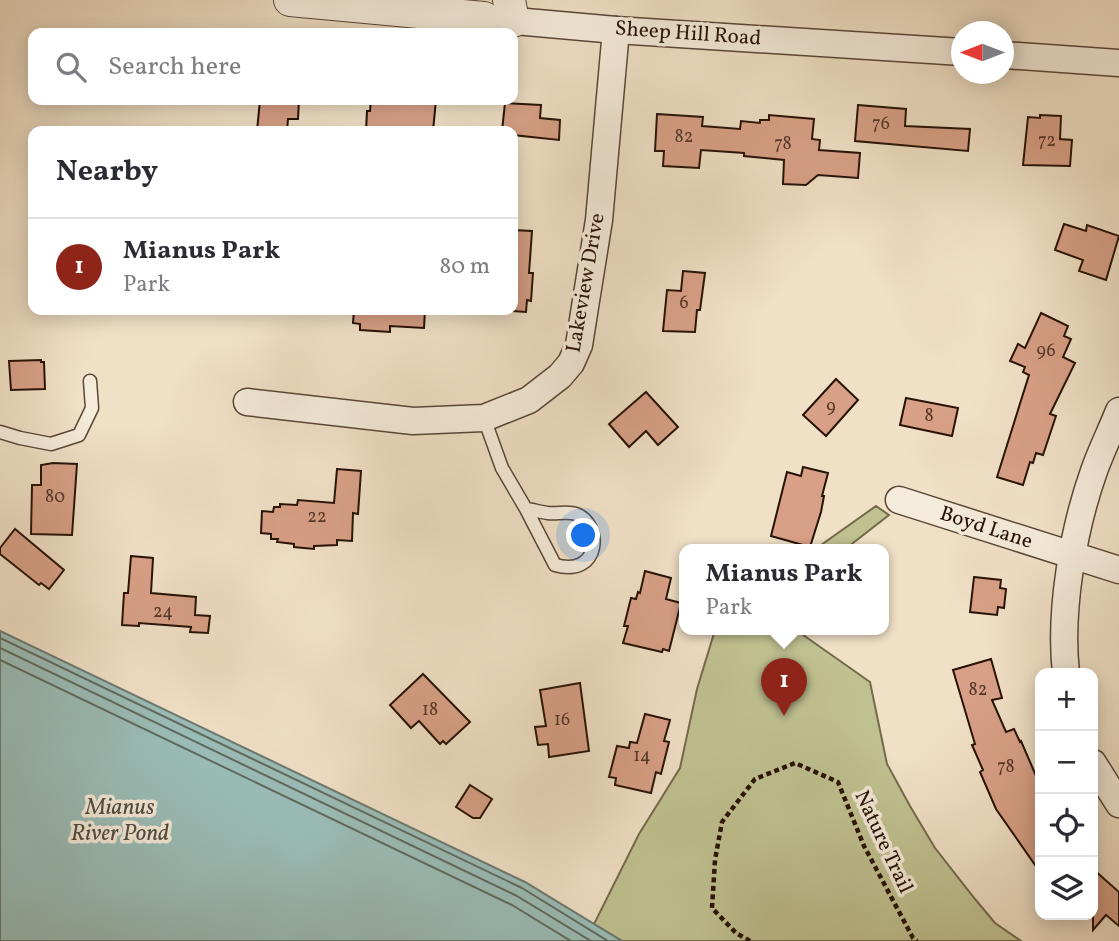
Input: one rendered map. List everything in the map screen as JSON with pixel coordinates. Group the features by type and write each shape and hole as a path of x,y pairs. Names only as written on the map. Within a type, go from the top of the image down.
{"street":[{"name":"Sheep Hill Road","path":"290,0 485,11 616,30 951,51"},
{"name":"Lakeview Drive","path":"247,402 412,421 484,418 529,400 560,376 571,363 579,345 599,220 616,30"},
{"path":"1014,56 1119,63"},
{"path":"1066,668 1064,629 1082,513 1094,471 1119,411"},
{"name":"Boyd Lane","path":"899,500 1119,570"},
{"path":"1098,771 1119,803"}],"lane":[{"path":"0,432 51,444 79,435 92,408 90,381"},
{"path":"484,418 502,468 555,565 569,569 579,566 590,557 594,545 585,520 574,513 548,513 526,509"}],"path":[{"name":"Nature Trail","path":"750,941 736,933 712,908 715,860 722,822 755,779 795,763 838,782 864,846 917,941"}],"green space":[{"path":"876,506 889,515 852,544 822,544"},
{"path":"713,635 803,635 870,682 887,764 910,806 935,848 975,899 995,923 1021,941 622,941 594,924 639,834 680,768 697,689"}],"water":[{"name":"Mianus River Pond","path":"0,631 525,882 622,941 0,941"}],"building":[{"path":"260,105 299,105 298,119 288,119 287,126 257,126"},
{"path":"371,105 436,105 433,126 366,126 367,111 370,111"},
{"path":"505,105 541,105 540,118 560,120 559,140 518,136 518,126 503,126"},
{"path":"858,105 906,109 905,126 970,129 968,151 855,141"},
{"path":"657,114 703,117 702,126 740,129 741,121 760,123 760,120 769,120 769,115 814,119 812,139 820,140 819,150 860,153 858,178 818,175 806,185 783,184 784,160 744,156 744,153 701,150 699,168 663,166 664,151 655,151"},
{"path":"1040,115 1061,116 1060,139 1072,140 1070,166 1023,165 1028,117 1040,118"},
{"path":"1064,224 1086,231 1087,225 1119,236 1106,280 1079,271 1083,260 1055,250"},
{"path":"518,230 532,231 529,273 533,273 531,301 527,300 526,312 518,311"},
{"path":"683,271 705,273 695,332 663,331 667,290 681,291"},
{"path":"1041,313 1068,326 1064,336 1071,339 1063,357 1075,363 1050,414 1056,416 1043,455 1036,453 1033,463 1030,462 1023,485 997,477 1029,375 1023,372 1025,367 1010,361 1018,344 1025,348"},
{"path":"354,315 425,315 424,328 390,326 390,332 360,330 360,324 353,323"},
{"path":"9,361 44,362 45,389 11,390"},
{"path":"836,379 858,400 826,436 803,415"},
{"path":"646,392 678,427 658,445 646,431 629,447 609,424"},
{"path":"906,398 958,408 952,436 900,425"},
{"path":"77,464 72,535 31,534 32,485 41,485 41,465"},
{"path":"803,467 828,473 821,512 811,544 799,544 771,536 787,472 801,476"},
{"path":"337,469 361,471 358,514 353,513 352,541 337,540 337,545 314,546 314,549 277,542 278,539 271,539 271,534 261,533 262,511 273,512 274,507 280,507 280,504 297,505 298,500 334,503"},
{"path":"15,529 64,570 49,589 41,583 39,585 0,554 0,548"},
{"path":"131,556 153,558 151,593 196,597 195,615 210,616 208,633 190,632 191,627 139,623 139,626 122,625 124,593 128,593"},
{"path":"645,571 671,578 666,599 679,602 679,611 669,651 663,649 662,652 623,643 631,598 636,599 638,592 640,593"},
{"path":"974,577 1001,580 1000,588 1006,589 1004,608 998,607 997,615 970,612"},
{"path":"991,659 1002,698 992,700 1006,732 1014,729 1035,773 1035,865 996,809 980,772 983,770 972,745 975,744 953,670"},
{"path":"423,674 470,722 446,744 443,741 440,744 419,721 411,728 390,705"},
{"path":"580,683 589,751 549,757 548,744 538,745 535,727 546,726 540,690"},
{"path":"645,714 670,720 664,741 669,742 661,774 656,772 651,793 615,785 616,778 609,777 617,746 629,748 630,742 637,743"},
{"path":"470,785 492,799 480,818 473,818 456,807"},
{"path":"1098,873 1119,892 1119,926 1106,915 1093,930 1093,920 1098,920"}],"place":[{"name":"Mianus Park","path":"784,716"}]}
